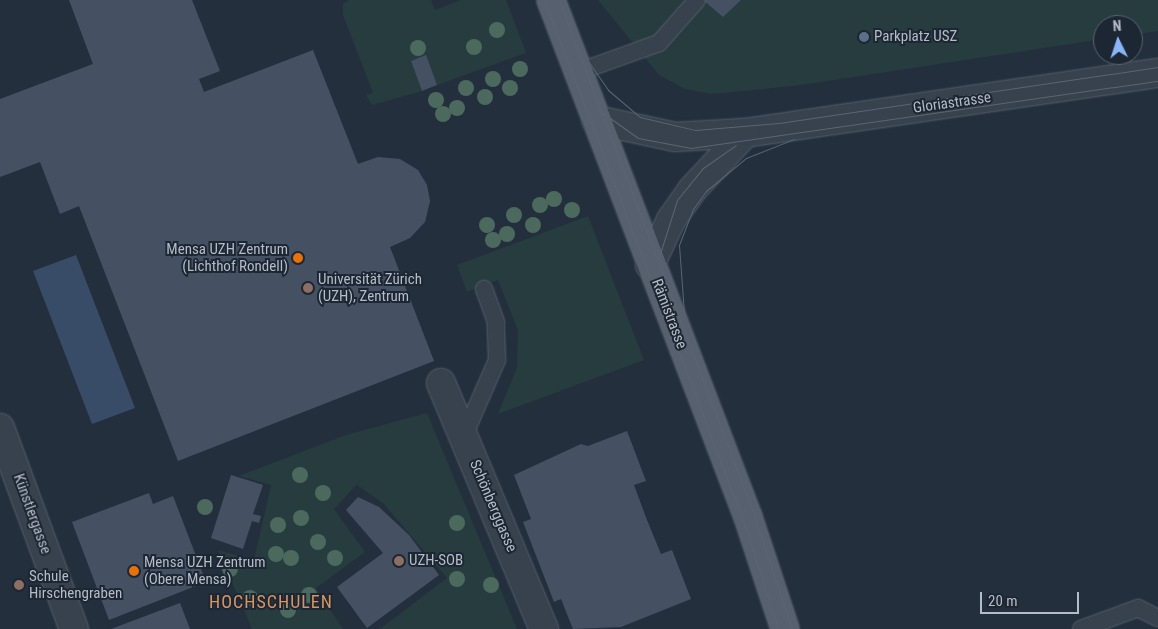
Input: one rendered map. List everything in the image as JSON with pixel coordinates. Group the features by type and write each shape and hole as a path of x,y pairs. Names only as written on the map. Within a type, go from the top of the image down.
{"main road":[{"name":"Rämistrasse","path":"551,0 650,265 748,517 786,629"}],"street":[{"name":"Gloriastrasse","path":"596,120 675,137 745,133 1158,73"},
{"path":"650,265 671,220 692,190 745,133"},
{"name":"Schönberggasse","path":"441,383 544,629"},
{"name":"Künstlergasse","path":"0,428 74,629"}],"lane":[{"path":"578,72 660,43 697,0"},
{"path":"463,438 496,360 496,322 484,289"},
{"path":"1081,629 1138,608 1158,618"}],"green space":[{"path":"349,0 431,0 435,10 461,0 506,0 526,53 437,85 425,56 411,61 422,91 372,105 366,95 373,93 343,15 343,4"},
{"path":"598,0 1158,0 1158,31 1143,33 1143,15 1093,15 1093,41 794,86 711,94 685,89 659,75"},
{"path":"588,216 644,360 498,414 517,368 518,330 498,280 467,292 457,265"},
{"path":"427,413 517,629 380,629 447,578 383,503 357,485 361,480 334,509 365,552 316,588 343,629 252,629 218,550 254,560 271,485 239,476 346,435"}],"water":[{"path":"76,255 135,408 92,424 33,271"}],"building":[{"path":"69,0 192,0 220,71 199,79 204,92 313,50 358,164 378,157 400,159 418,170 427,185 430,201 425,222 410,238 390,247 434,361 178,461 79,206 60,214 40,162 0,177 0,99 93,64"},
{"path":"703,0 741,0 723,17"},
{"path":"426,55 437,85 422,91 411,61"},
{"path":"627,431 646,481 634,485 647,520 661,554 672,550 691,599 621,627 573,629 561,599 554,602 523,522 531,519 514,475 581,444 588,446"},
{"path":"231,475 263,485 253,514 261,516 259,523 252,521 243,549 211,538"},
{"path":"149,493 153,504 173,496 206,582 109,620 72,522"},
{"path":"358,497 379,507 409,535 439,575 367,628 337,587 383,553 346,510"},
{"path":"180,603 190,629 111,629"}],"tram line":[{"path":"544,0 743,520 778,629"},
{"path":"559,0 754,515 792,629"},
{"path":"588,61 608,90 640,117 695,130 779,123 1158,67"},
{"path":"603,113 638,138 691,148 1158,81"},
{"path":"684,313 679,245 693,209 706,191 746,158 794,139"},
{"path":"658,260 677,200 703,168 736,145"}],"place":[{"name":"Parkplatz USZ","path":"864,37"},
{"name":"Mensa UZH Zentrum (Lichthof Rondell)","path":"298,258"},
{"name":"Universität Zürich (UZH), Zentrum","path":"308,288"},
{"name":"UZH-SOB","path":"399,561"},
{"name":"Mensa UZH Zentrum (Obere Mensa)","path":"134,571"},
{"name":"Schule Hirschengraben","path":"19,585"}],"district":[{"name":"HOCHSCHULEN","path":"271,602"}]}
